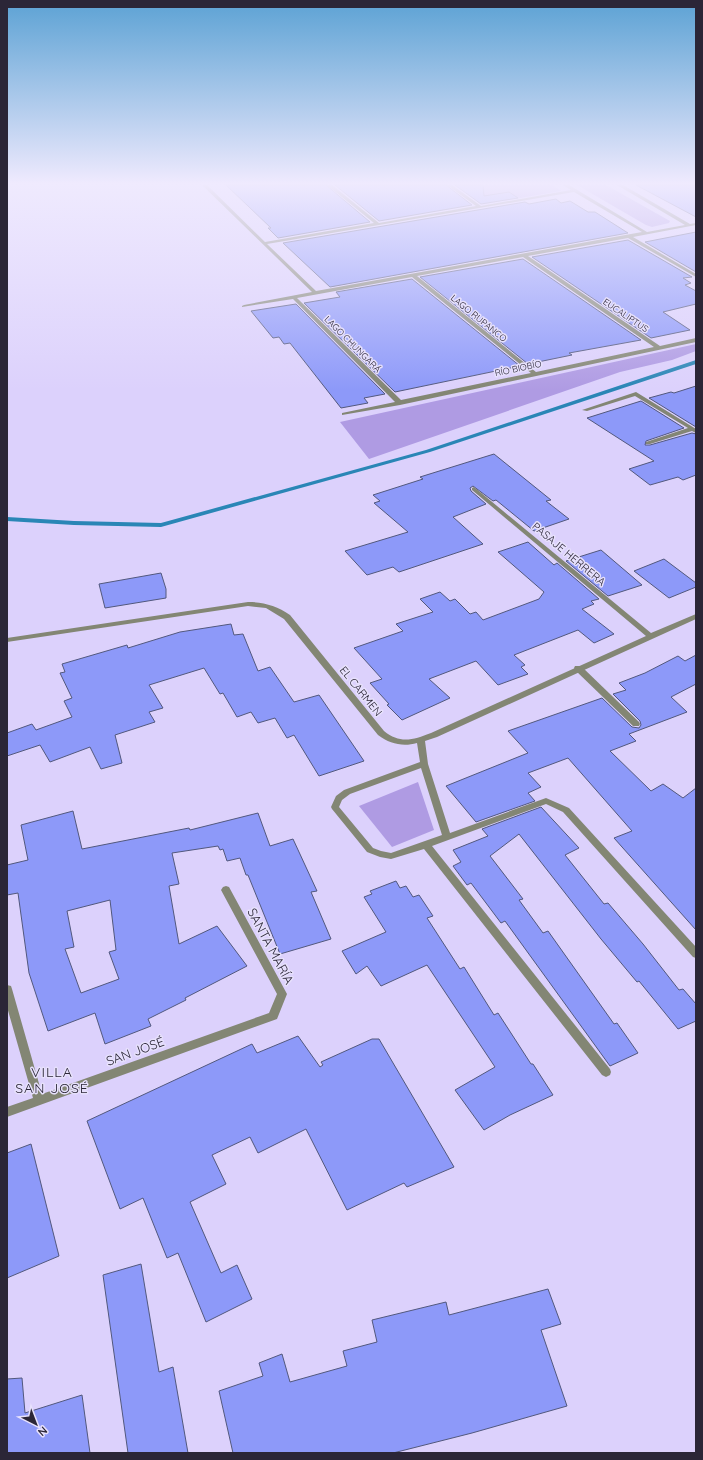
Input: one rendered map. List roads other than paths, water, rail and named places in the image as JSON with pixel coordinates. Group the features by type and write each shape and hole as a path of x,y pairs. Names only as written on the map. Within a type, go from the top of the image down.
{"street":[{"path":"275,253 315,293"},
{"path":"244,306 534,253"},
{"path":"657,253 696,276"},
{"name":"EUCALIPTUS","path":"524,255 659,348"},
{"name":"LAGO RUPANCO","path":"414,275 534,374"},
{"name":"LAGO CHUNGARÁ","path":"294,296 400,403"},
{"name":"RÍO BIOBÍO","path":"344,414 696,340"},
{"path":"585,410 636,394 694,430"},
{"path":"648,443 694,430"},
{"name":"PASAJE HERRERA","path":"474,489 650,636"},
{"name":"EL CARMEN","path":"7,640 248,604 264,605 276,609 287,616 385,737 402,743 412,743 696,616"},
{"path":"578,668 636,724"},
{"path":"421,740 424,764 447,836"},
{"path":"424,764 347,792 339,798 335,806 370,850 391,856 426,845 447,836 546,801 566,810 696,954"},
{"path":"426,845 606,1072"},
{"name":"SANTA MARÍA","path":"226,890 282,994 273,1016"},
{"path":"7,988 39,1101"},
{"name":"SAN JOSÉ","path":"7,1112 273,1016"}],"waterway":[{"path":"7,519 74,523 161,525 428,451 696,362"}],"district":[{"name":"VILLA SAN JOSÉ","path":"52,1080"}]}
